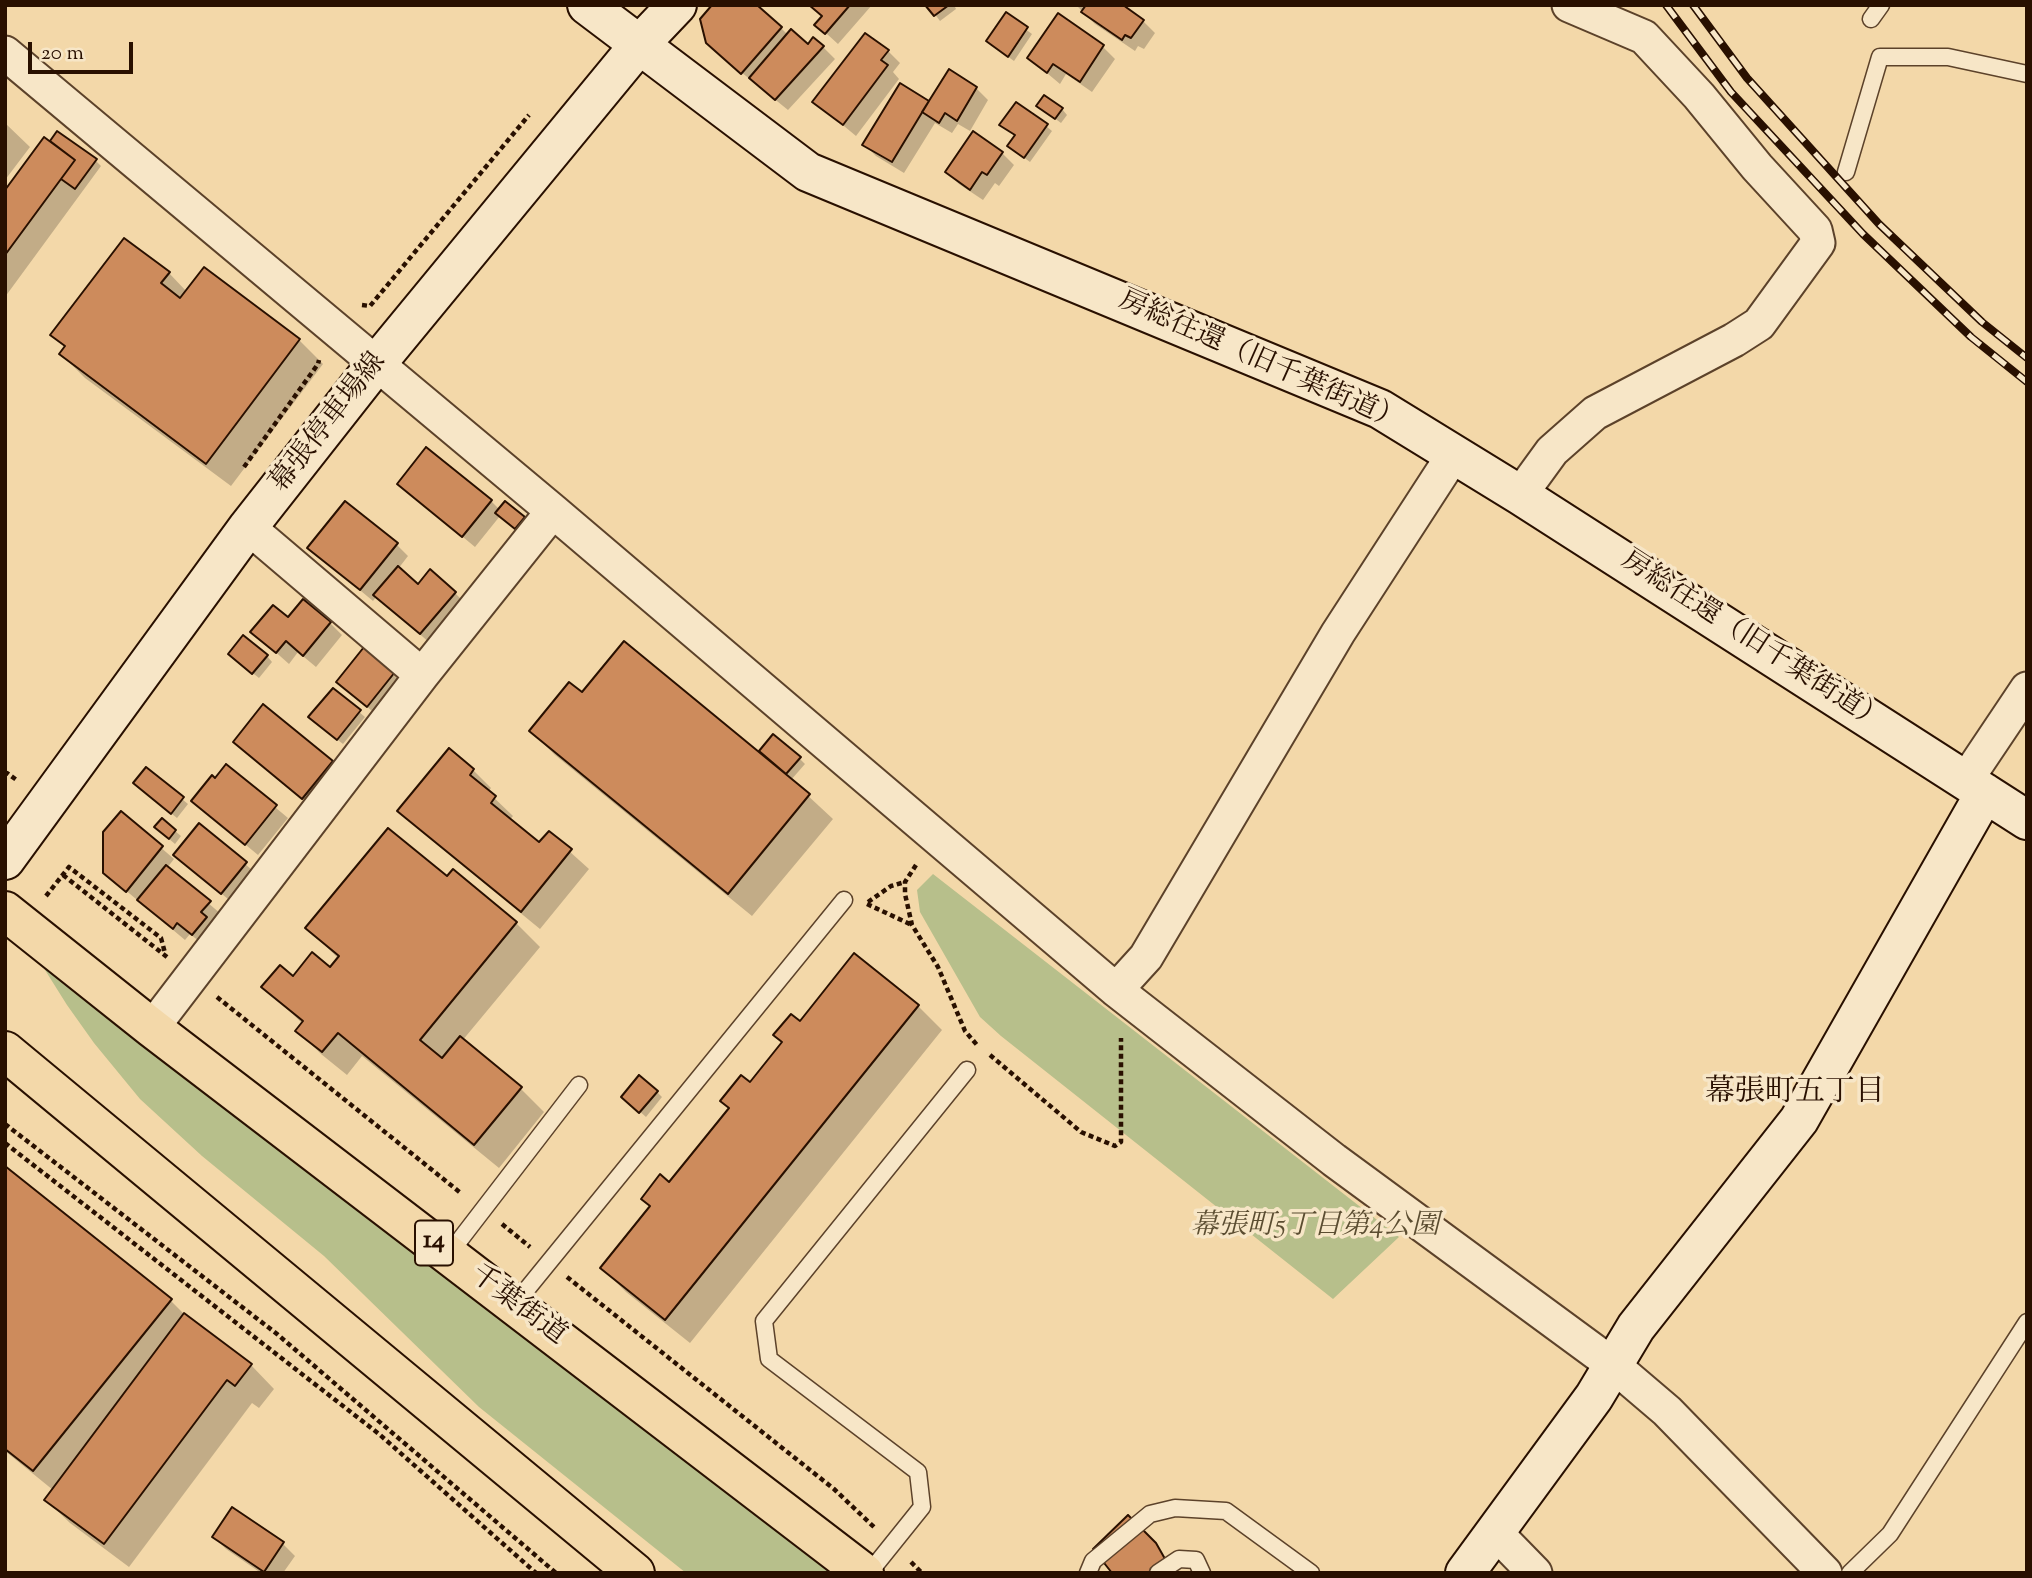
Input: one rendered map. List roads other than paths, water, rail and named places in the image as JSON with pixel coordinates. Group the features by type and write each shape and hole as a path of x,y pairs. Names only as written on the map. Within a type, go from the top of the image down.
{"highway":[{"name":"千葉街道","path":"5,911 152,1028 867,1573"},
{"path":"5,1051 635,1573"}],"street":[{"name":"房総往還（旧千葉街道）","path":"587,5 808,172 1380,410 1520,495 2027,820"},
{"name":"幕張停車場線","path":"5,860 248,527 377,363 639,45 677,5"},
{"path":"1520,495 1552,452 1595,413 1734,340 1759,324 1818,243 1815,230 1644,37 1569,5"},
{"path":"5,53 553,510 1116,990 1334,1160 1613,1365 1667,1412 1825,1573"},
{"path":"1116,990 1146,957 1338,633 1454,454"},
{"path":"152,1028 422,675 553,510"},
{"path":"248,527 422,675"},
{"path":"1465,1573 1594,1397 1636,1327 1799,1120 2027,689"},
{"path":"1495,1532 1535,1573"}],"lane":[{"path":"1871,19 1881,5"},
{"path":"1846,172 1880,57 1948,57 2027,74"},
{"path":"514,1305 844,900"},
{"path":"867,1573 922,1507 918,1472 769,1359 764,1321 967,1070"},
{"path":"449,1254 579,1085"},
{"path":"1850,1573 1890,1534 2027,1322"},
{"path":"1088,1573 1093,1561 1150,1514 1175,1508 1226,1511 1311,1573"},
{"path":"1158,1573 1179,1559 1196,1560 1202,1573"}],"railway":[{"path":"1666,5 1731,92 1863,234 1971,337 2027,382"},
{"path":"1693,5 1747,78 1879,224 1982,322 2027,358"}],"district":[{"name":"幕張町五丁目","path":"1795,1095"}],"park label":[{"name":"幕張町5丁目第4公園","path":"1315,1228"}]}
